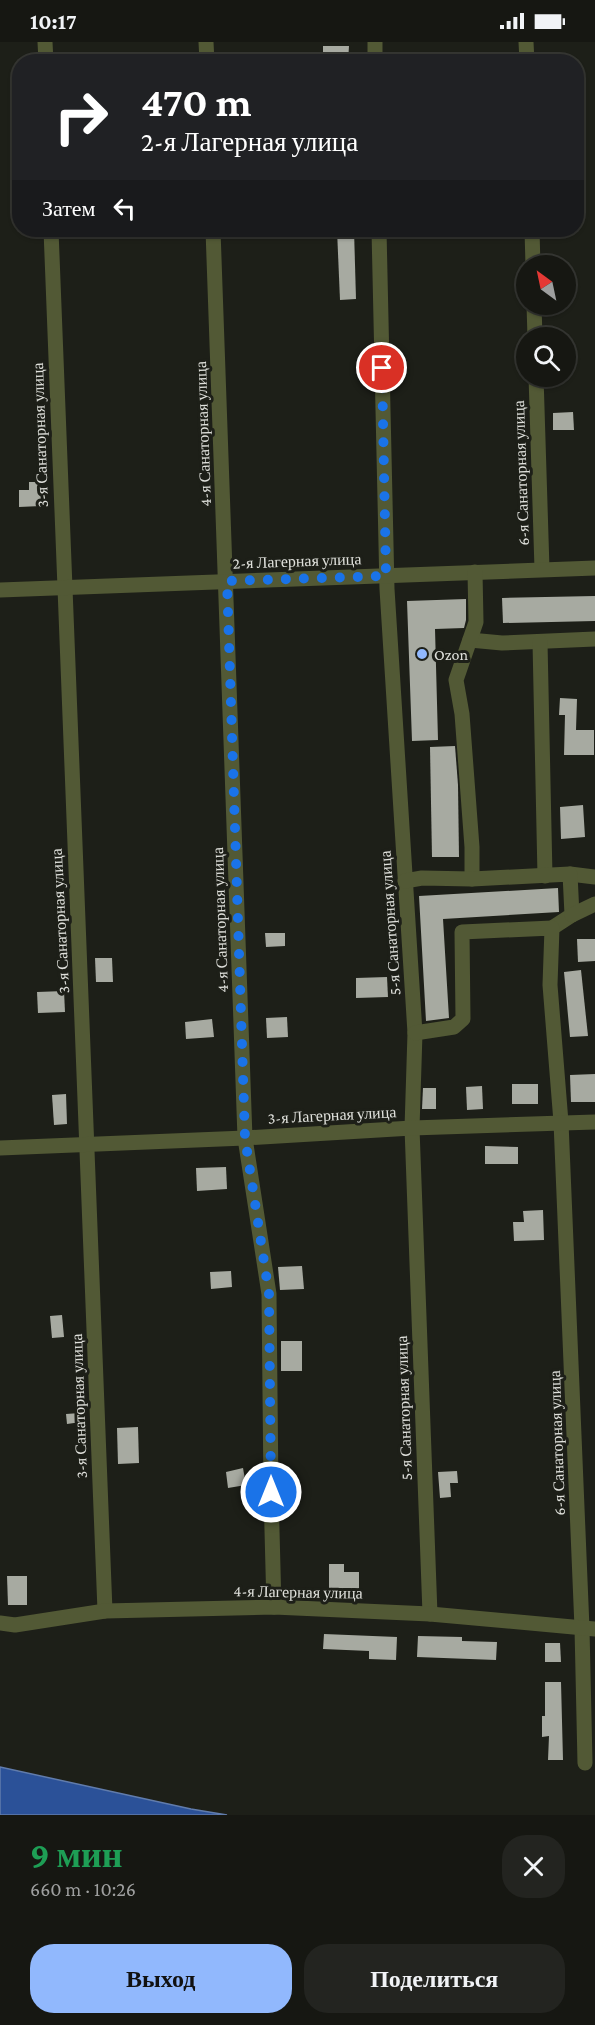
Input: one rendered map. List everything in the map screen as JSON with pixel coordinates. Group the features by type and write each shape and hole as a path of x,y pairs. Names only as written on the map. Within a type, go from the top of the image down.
{"street":[{"name":"3-я Санаторная улица","path":"51,237 63,587 88,1145 105,1611"},
{"name":"4-я Санаторная улица","path":"213,237 245,1138 269,1294 274,1607"},
{"name":"5-я Санаторная улица","path":"379,237 386,576 415,1033 412,1128 430,1614"},
{"path":"532,237 533,255"},
{"name":"6-я Санаторная улица","path":"537,387 542,569"},
{"name":"2-я Лагерная улица","path":"0,590 595,567"},
{"path":"472,879 472,847 462,714 456,680 476,622 475,572"},
{"path":"470,640 502,643 595,639"},
{"path":"540,642 545,876"},
{"path":"405,881 422,878 472,879 570,874 595,877"},
{"path":"570,874 572,915"},
{"path":"415,1033 454,1027 464,1019 462,932 552,928 595,904"},
{"name":"6-я Санаторная улица","path":"552,928 550,985 561,1122 588,1628 585,1763"},
{"name":"3-я Лагерная улица","path":"0,1148 245,1138 412,1128 595,1122"},
{"name":"4-я Лагерная улица","path":"0,1623 15,1625 105,1611 274,1607 430,1614 588,1628"}],"water":[{"path":"0,1767 191,1809 227,1815 0,1815"}],"building":[{"path":"323,46 349,46 348,54 323,54"},
{"path":"337,237 354,237 356,299 340,300"},
{"path":"573,412 574,430 553,430 553,413"},
{"path":"29,482 41,482 41,506 19,507 19,490 29,490"},
{"path":"595,596 595,621 503,623 502,598"},
{"path":"466,599 464,628 435,629 438,740 412,741 407,601"},
{"path":"560,698 577,699 576,730 594,730 594,755 564,755 565,715 559,715"},
{"path":"455,746 459,857 432,857 430,747"},
{"path":"583,805 585,837 561,839 560,807"},
{"path":"558,888 559,912 443,919 449,1018 426,1021 419,896"},
{"path":"265,933 285,933 285,946 266,947"},
{"path":"577,939 595,939 595,961 578,962"},
{"path":"95,958 112,958 113,982 96,982"},
{"path":"581,970 588,1036 570,1037 564,972"},
{"path":"387,977 388,997 356,998 356,978"},
{"path":"64,991 65,1012 38,1013 37,992"},
{"path":"287,1017 288,1037 267,1038 266,1018"},
{"path":"212,1019 214,1037 186,1039 185,1022"},
{"path":"595,1074 595,1102 571,1102 570,1075"},
{"path":"512,1084 538,1084 538,1104 512,1104"},
{"path":"482,1086 483,1109 467,1110 466,1087"},
{"path":"423,1088 436,1088 436,1109 422,1109"},
{"path":"66,1094 67,1124 54,1125 52,1095"},
{"path":"485,1146 518,1147 518,1164 485,1164"},
{"path":"226,1167 227,1189 197,1191 196,1168"},
{"path":"543,1210 544,1240 514,1241 513,1222 524,1222 523,1211"},
{"path":"302,1266 304,1289 280,1290 278,1267"},
{"path":"231,1271 232,1287 211,1289 210,1272"},
{"path":"62,1315 64,1337 52,1338 50,1316"},
{"path":"281,1341 302,1341 302,1371 281,1371"},
{"path":"80,1413 81,1422 67,1424 66,1414"},
{"path":"138,1427 139,1463 118,1464 117,1428"},
{"path":"243,1468 246,1485 228,1488 226,1472"},
{"path":"457,1471 458,1483 450,1483 451,1497 440,1498 438,1472"},
{"path":"329,1564 344,1564 344,1572 359,1572 359,1600 329,1600"},
{"path":"7,1576 27,1576 27,1605 8,1605"},
{"path":"324,1634 397,1637 396,1660 369,1659 369,1651 323,1649"},
{"path":"418,1636 462,1637 462,1641 497,1642 496,1660 417,1657"},
{"path":"545,1643 560,1643 561,1662 545,1662"},
{"path":"545,1682 561,1682 563,1760 548,1760 549,1736 542,1737 542,1716 545,1716"}],"place":[{"name":"Ozon","path":"422,654"}],"route":[{"path":"271,1492 269,1294 245,1138 227,581 386,576 382,368"}]}
